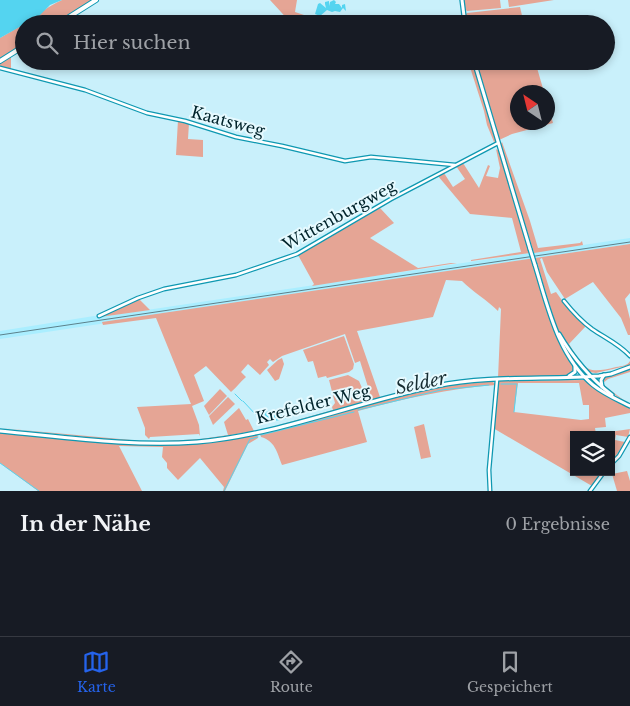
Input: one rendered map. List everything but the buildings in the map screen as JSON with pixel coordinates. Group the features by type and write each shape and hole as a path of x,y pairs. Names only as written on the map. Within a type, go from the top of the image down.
{"main road":[{"path":"72,15 96,0"},
{"path":"0,61 15,52"}],"street":[{"path":"462,0 464,15"},
{"name":"Kaatsweg","path":"0,68 85,90 147,113 185,121 236,137 345,161 371,157 455,165"},
{"path":"477,70 535,266 562,345 575,365 603,392 630,406"},
{"name":"Wittenburgweg","path":"99,316 138,298 164,289 236,275 297,254 391,199 498,142"},
{"path":"564,301 587,325 616,344 630,356"},
{"path":"555,327 588,377 624,404"},
{"path":"566,378 574,373 575,365"},
{"name":"Krefelder Weg","path":"0,431 145,444 209,441 258,432 456,382 588,377 604,375 630,367"},
{"path":"602,387 601,380 604,375"},
{"path":"490,491 488,470 496,380"},
{"path":"615,460 630,437"},
{"path":"590,491 601,476"}],"shaded area":[{"path":"0,0 62,0 50,5 40,15 15,15 15,30 0,38"},
{"path":"62,0 94,0 70,15 37,15"},
{"path":"270,0 297,0 295,12 304,15 284,15"},
{"path":"334,0 335,4 339,4 342,8 342,5 345,4 346,11 343,8 340,12 327,10 321,15 315,14 318,4 320,3 326,8 325,2 329,1 329,6 330,2"},
{"path":"463,0 500,0 501,8 467,11 464,8"},
{"path":"508,0 554,0 509,7"},
{"path":"520,7 522,15 465,15 467,13"},
{"path":"15,29 15,50 0,59 0,38"},
{"path":"15,53 11,57 11,69 0,67 0,62"},
{"path":"471,70 475,70 496,141 494,142"},
{"path":"478,70 538,70 542,85 510,85 510,130 527,130 499,140"},
{"path":"178,120 189,123 188,139 203,140 203,157 176,155"},
{"path":"502,142 538,248 580,243 582,241 583,245 534,253 500,145"},
{"path":"496,149 500,152 530,253 471,261 521,252 512,218 470,214 438,176 444,173 453,187 465,179 456,166 463,163 479,188 488,165 490,166 486,176 498,178 500,168"},
{"path":"380,208 394,223 370,238 418,268 457,263 312,286 314,284 298,255"},
{"path":"630,238 630,244 0,339 0,331"},
{"path":"630,244 630,293 625,299 630,319 630,335 628,335 621,318 593,282 565,299 547,272 542,258 540,259 551,294 556,292 569,310 586,326 569,344 578,359 587,368 592,370 624,366 630,361 630,365 596,373 589,372 584,368 557,329 536,260 532,260 555,334 574,366 573,373 547,378 498,378 501,309 499,307 498,311 462,281 446,280 433,317 357,331 380,397 440,383 495,378 446,383 420,388 261,430 333,410 332,407 335,403 329,380 348,375 359,381 362,388 368,387 360,361 355,363 345,334 282,356 273,362 270,359 267,362 269,365 260,375 248,364 241,372 246,377 231,392 206,366 194,375 204,401 192,406 199,425 200,436 199,434 150,437 149,439 145,435 145,428 137,407 191,404 156,318 103,325 102,322"},
{"path":"139,299 150,310 100,317 101,316"},
{"path":"344,336 354,364 353,369 349,372 327,378 326,376 318,378 313,361 308,362 303,350"},
{"path":"282,358 284,364 279,379 275,381 267,370"},
{"path":"630,368 630,372 608,379 603,383 630,405 603,387 602,380 604,377"},
{"path":"584,380 630,408 630,413 605,418 606,427 595,428 596,431 570,431 570,473 493,428 498,383 500,381","holes":["518,383 579,383 583,405 589,405 589,419 581,420 514,412"]},
{"path":"492,381 496,385 444,391 358,411 367,442 282,465 275,448 269,441 261,437 260,433 437,387"},
{"path":"220,389 227,396 209,415 204,406"},
{"path":"228,397 235,404 213,425 209,416"},
{"path":"299,406 300,413 285,419 267,421 258,419 257,416 261,413"},
{"path":"239,408 246,420 248,419 254,431 202,440 147,442 201,439 228,435 224,422"},
{"path":"424,424 431,457 421,459 414,427"},
{"path":"0,428 142,441 104,439"},
{"path":"630,429 628,437 616,435 615,440 615,431"},
{"path":"0,432 164,445 211,442 257,433 258,438 248,444 225,491 223,491 224,487 200,458 178,480 167,468 167,463 162,457 163,447 119,446 142,491 38,491 0,463"},
{"path":"615,440 625,442 615,457"},
{"path":"627,471 630,491 617,491 613,476 615,476 615,473"},
{"path":"575,476 600,476 592,486"}],"waterway":[{"name":"Selder","path":"501,384 517,384 514,412"},
{"name":"Selder","path":"358,410 441,390 489,385"},
{"path":"235,394 242,401"},
{"path":"243,401 257,416"},
{"name":"Selder","path":"261,435 354,412"},
{"name":"Selder","path":"224,491 250,439 258,437"},
{"name":"Selder","path":"0,463 39,491"}],"railway":[{"path":"0,335 630,242"}]}
